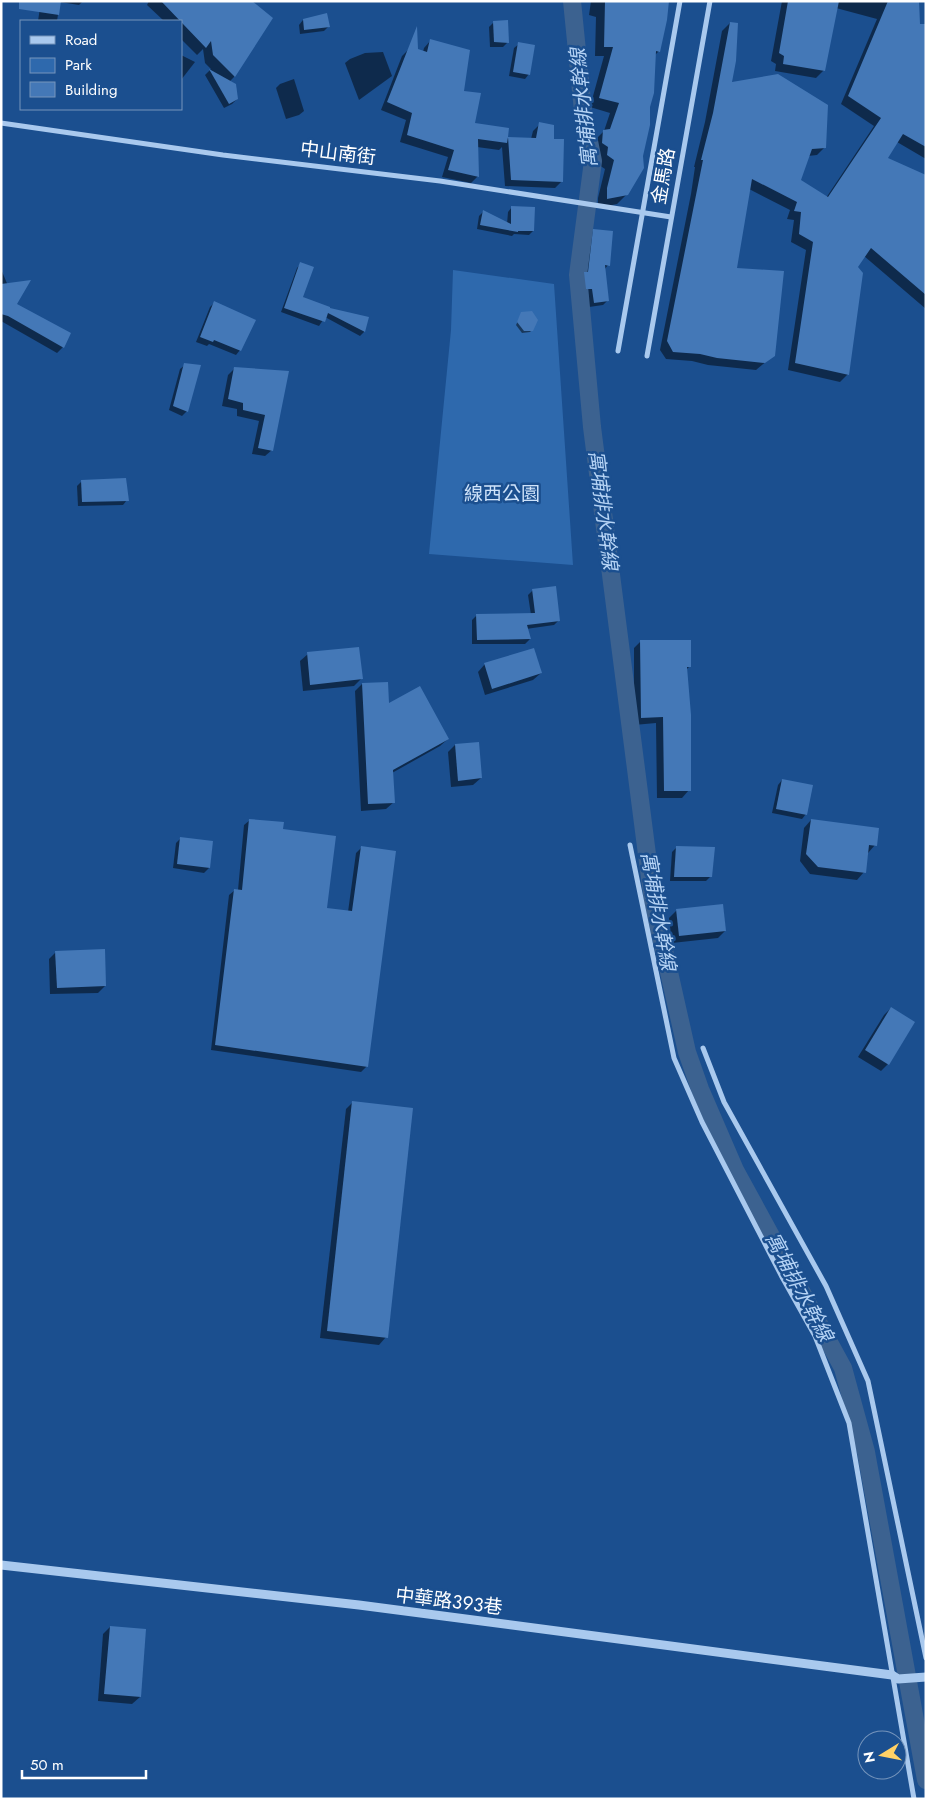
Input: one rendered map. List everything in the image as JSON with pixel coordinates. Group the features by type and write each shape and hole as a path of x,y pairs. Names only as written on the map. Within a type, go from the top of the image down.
{"street":[{"name":"金馬路","path":"618,351 680,1"},
{"name":"金馬路","path":"647,356 710,1"},
{"name":"中山南街","path":"1,123 223,155 440,181 643,211 671,217"},
{"path":"630,845 674,1058 702,1122 782,1277 815,1336 849,1423 895,1677 914,1799"},
{"path":"703,1048 724,1102 826,1286 868,1381 926,1658"},
{"name":"中華路393巷","path":"1,1566 359,1605 895,1677 926,1677"}],"green space":[{"name":"線西公園","path":"453,270 554,284 573,565 429,554 451,330"}],"building":[{"path":"19,1 61,1 59,15 19,9"},
{"path":"161,1 252,1 273,18 235,77 213,55 211,41 206,48 182,23 182,20 179,20"},
{"path":"605,1 669,1 660,52 656,51 654,93 650,107 650,125 643,156 644,168 628,195 607,199 607,188 614,160 607,155 608,147 602,143 603,130 610,129 619,103 599,98 613,47 604,47"},
{"path":"788,1 839,1 825,71 783,64 784,56 779,53"},
{"path":"888,1 919,1 920,24 926,24 926,147 903,134 888,158 926,175 926,295 871,248 858,267 863,273 849,375 795,363 813,242 799,234 801,212 794,211 797,202 752,179 737,268 784,271 775,356 765,363 673,352 667,341 703,160 701,160 713,113 730,22 738,23 736,61 732,82 778,74 828,105 826,148 812,149 801,180 828,197 881,118 848,96"},
{"path":"327,13 330,27 304,30 303,19"},
{"path":"508,20 509,43 494,42 493,21"},
{"path":"417,26 418,49 427,52 430,39 470,50 464,91 481,93 475,123 509,128 507,143 478,139 479,177 448,170 454,150 407,135 412,113 387,102"},
{"path":"518,42 535,45 530,75 513,72"},
{"path":"209,69 236,84 238,99 229,104"},
{"path":"539,122 554,125 554,139 564,139 563,182 511,180 508,137 536,138"},
{"path":"511,206 535,207 534,231 518,232 480,225 483,210 511,224"},
{"path":"593,229 613,231 610,266 605,265 609,301 594,303 592,289 586,289 584,272 588,272"},
{"path":"300,262 314,267 303,297 330,308 369,317 365,332 328,313 325,322 284,308"},
{"path":"31,280 17,304 71,333 64,348 8,316 1,314 1,284"},
{"path":"214,301 256,320 241,351 214,340 213,342 200,337"},
{"path":"532,311 538,320 533,331 524,331 517,322 521,312"},
{"path":"184,363 201,365 188,412 173,406"},
{"path":"234,367 289,371 273,451 258,448 265,415 243,410 243,403 228,399"},
{"path":"126,478 129,501 82,502 81,480"},
{"path":"556,586 560,621 527,625 531,639 477,640 476,614 535,613 532,589"},
{"path":"640,640 691,640 691,667 687,667 691,715 691,791 664,791 663,717 641,718"},
{"path":"359,647 363,679 310,685 307,652"},
{"path":"534,648 542,673 492,689 484,663"},
{"path":"388,682 389,703 420,686 449,739 393,770 395,803 368,804 362,683"},
{"path":"479,742 482,778 458,781 455,744"},
{"path":"782,779 813,785 807,815 776,809"},
{"path":"249,819 284,822 283,829 336,836 327,908 352,911 361,846 396,851 368,1067 215,1045 234,889 242,890"},
{"path":"811,819 879,828 877,846 869,845 866,873 818,867 806,854"},
{"path":"180,837 213,841 210,868 177,864"},
{"path":"676,846 715,847 712,877 674,877"},
{"path":"723,904 726,931 679,936 676,909"},
{"path":"105,949 106,986 57,988 55,951"},
{"path":"891,1007 915,1022 889,1065 865,1050"},
{"path":"352,1101 413,1108 388,1338 327,1331"},
{"path":"110,1626 146,1629 141,1697 104,1694"}],"waterway":[{"name":"寓埔排水幹線","path":"572,1 583,111 593,161 578,275 592,427 653,901 687,1052 700,1089 735,1170 843,1368 866,1452 926,1780"}]}
